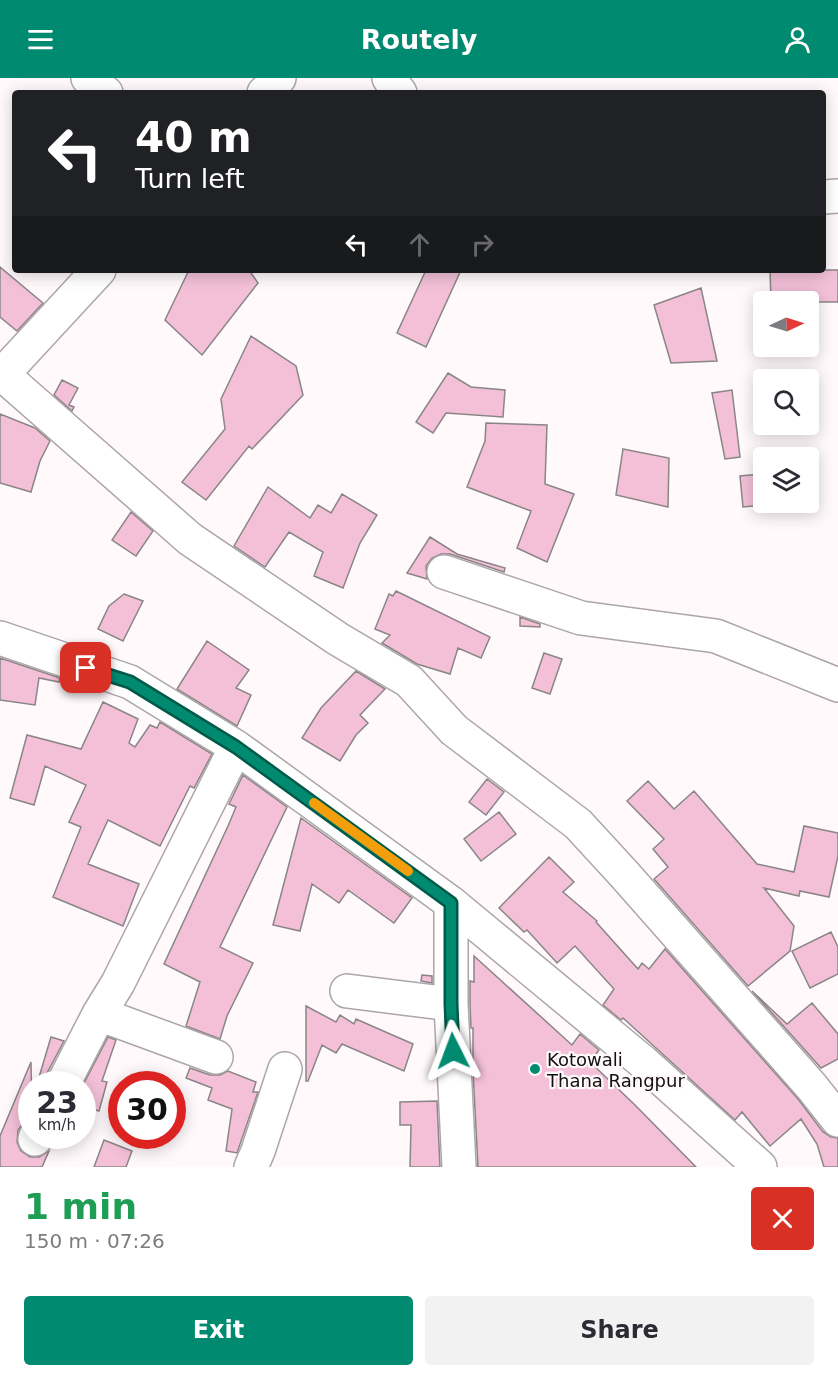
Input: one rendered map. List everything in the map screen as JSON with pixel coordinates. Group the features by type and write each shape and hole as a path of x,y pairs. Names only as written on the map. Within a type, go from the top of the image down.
{"street":[{"path":"88,78 102,90"},
{"path":"267,90 279,78"},
{"path":"96,273 2,376 190,539 338,639 409,681 454,730 578,824 632,882 812,1087 838,1120"},
{"path":"444,572 581,618 716,636 838,685"},
{"path":"0,638 130,682 236,747 451,903 643,1062 760,1167"},
{"path":"70,1071 118,983 236,747"},
{"path":"451,903 451,1004 459,1167"},
{"path":"347,991 451,1004"},
{"path":"99,1014 216,1056"},
{"path":"251,1167 285,1069"}],"building":[{"path":"0,267 43,303 17,331 0,317"},
{"path":"826,270 838,270 838,302 819,302 819,291 771,291 770,273 826,273"},
{"path":"188,273 251,273 258,283 202,355 165,320"},
{"path":"425,273 460,273 426,347 397,333"},
{"path":"701,288 717,361 671,363 654,305"},
{"path":"251,336 296,366 303,395 252,449 249,446 206,500 182,482 225,429 221,399"},
{"path":"448,373 471,387 505,390 503,417 446,413 433,433 416,422"},
{"path":"62,380 78,388 69,405 74,407 72,411 54,395"},
{"path":"732,390 740,457 725,459 712,393"},
{"path":"0,414 35,428 50,441 40,461 31,492 0,483"},
{"path":"486,423 547,425 545,484 574,494 547,562 517,548 531,511 467,487 485,441"},
{"path":"623,449 669,458 668,507 616,495"},
{"path":"753,475 753,506 743,507 740,476"},
{"path":"268,487 310,518 318,505 331,513 342,494 377,515 360,543 343,588 314,576 323,552 289,532 265,567 234,546"},
{"path":"131,512 153,531 136,556 112,540"},
{"path":"430,537 457,554 505,568 504,572 450,554 441,554 432,558 426,566 427,579 407,573"},
{"path":"396,591 490,637 481,658 458,648 450,674 417,664 382,643 390,635 375,629 389,594 393,596"},
{"path":"124,594 143,601 123,641 98,629 109,606"},
{"path":"520,617 540,624 540,627 520,626"},
{"path":"207,641 249,670 236,688 251,695 237,726 177,689"},
{"path":"544,653 562,659 550,694 532,688"},
{"path":"0,658 60,678 59,682 39,678 35,705 0,700"},
{"path":"356,671 385,689 360,715 368,723 356,735 340,761 302,738 321,708"},
{"path":"103,702 138,719 129,743 135,747 150,725 157,728 160,722 212,754 194,788 190,786 160,846 108,820 88,864 139,884 123,926 53,897 81,827 69,822 86,785 45,766 34,805 10,798 27,735 81,749"},
{"path":"243,775 287,807 220,947 253,963 227,1016 220,1039 186,1026 200,982 164,964 236,807 229,804"},
{"path":"487,779 504,792 486,815 469,802"},
{"path":"648,781 674,809 694,791 757,864 794,872 804,826 838,833 838,856 829,897 800,891 799,896 764,888 794,926 790,951 748,986 654,879 668,867 653,849 664,839 627,801"},
{"path":"499,812 516,834 481,861 464,839"},
{"path":"301,818 412,898 394,923 348,890 339,903 312,884 300,931 273,925"},
{"path":"549,857 574,882 563,892 597,921 638,969 642,963 649,969 665,949 798,1099 823,1132 838,1138 838,1167 824,1167 817,1144 801,1119 770,1146 742,1112 735,1120 623,1018 621,1020 603,1005 614,989 575,946 557,963 527,930 524,932 499,908"},
{"path":"831,932 838,947 838,974 810,988 792,951"},
{"name":"Kotowali Thana Rangpur","path":"474,956 572,1045 580,1034 599,1050 590,1062 696,1167 478,1167 473,1028 471,1028 470,1004 470,981 474,982"},
{"path":"422,975 432,976 432,983 421,981"},
{"path":"752,991 787,1024 812,1003 838,1034 838,1059 821,1068"},
{"path":"306,1006 336,1022 340,1015 354,1024 356,1019 413,1044 404,1071 342,1044 336,1053 322,1045 308,1081 306,1081"},
{"path":"51,1037 64,1041 48,1071 41,1071"},
{"path":"108,1037 116,1040 102,1081 107,1082 99,1111 96,1110 96,1071 90,1071"},
{"path":"190,1068 210,1075 220,1075 228,1071 256,1082 253,1092 258,1092 237,1153 226,1151 232,1109 208,1100 212,1088 186,1078"},
{"path":"18,1093 18,1149 30,1157 39,1157 49,1151 42,1167 0,1167 0,1136"},
{"path":"437,1101 440,1167 410,1167 411,1125 400,1125 400,1102"},
{"path":"104,1140 108,1142 108,1149 132,1151 126,1167 94,1167"}],"slow traffic":[{"path":"314,803 408,871"}],"place":[{"name":"Kotowali Thana Rangpur","path":"535,1069"}],"route":[{"path":"86,668 130,682 236,747 451,903 453,1051"}]}
